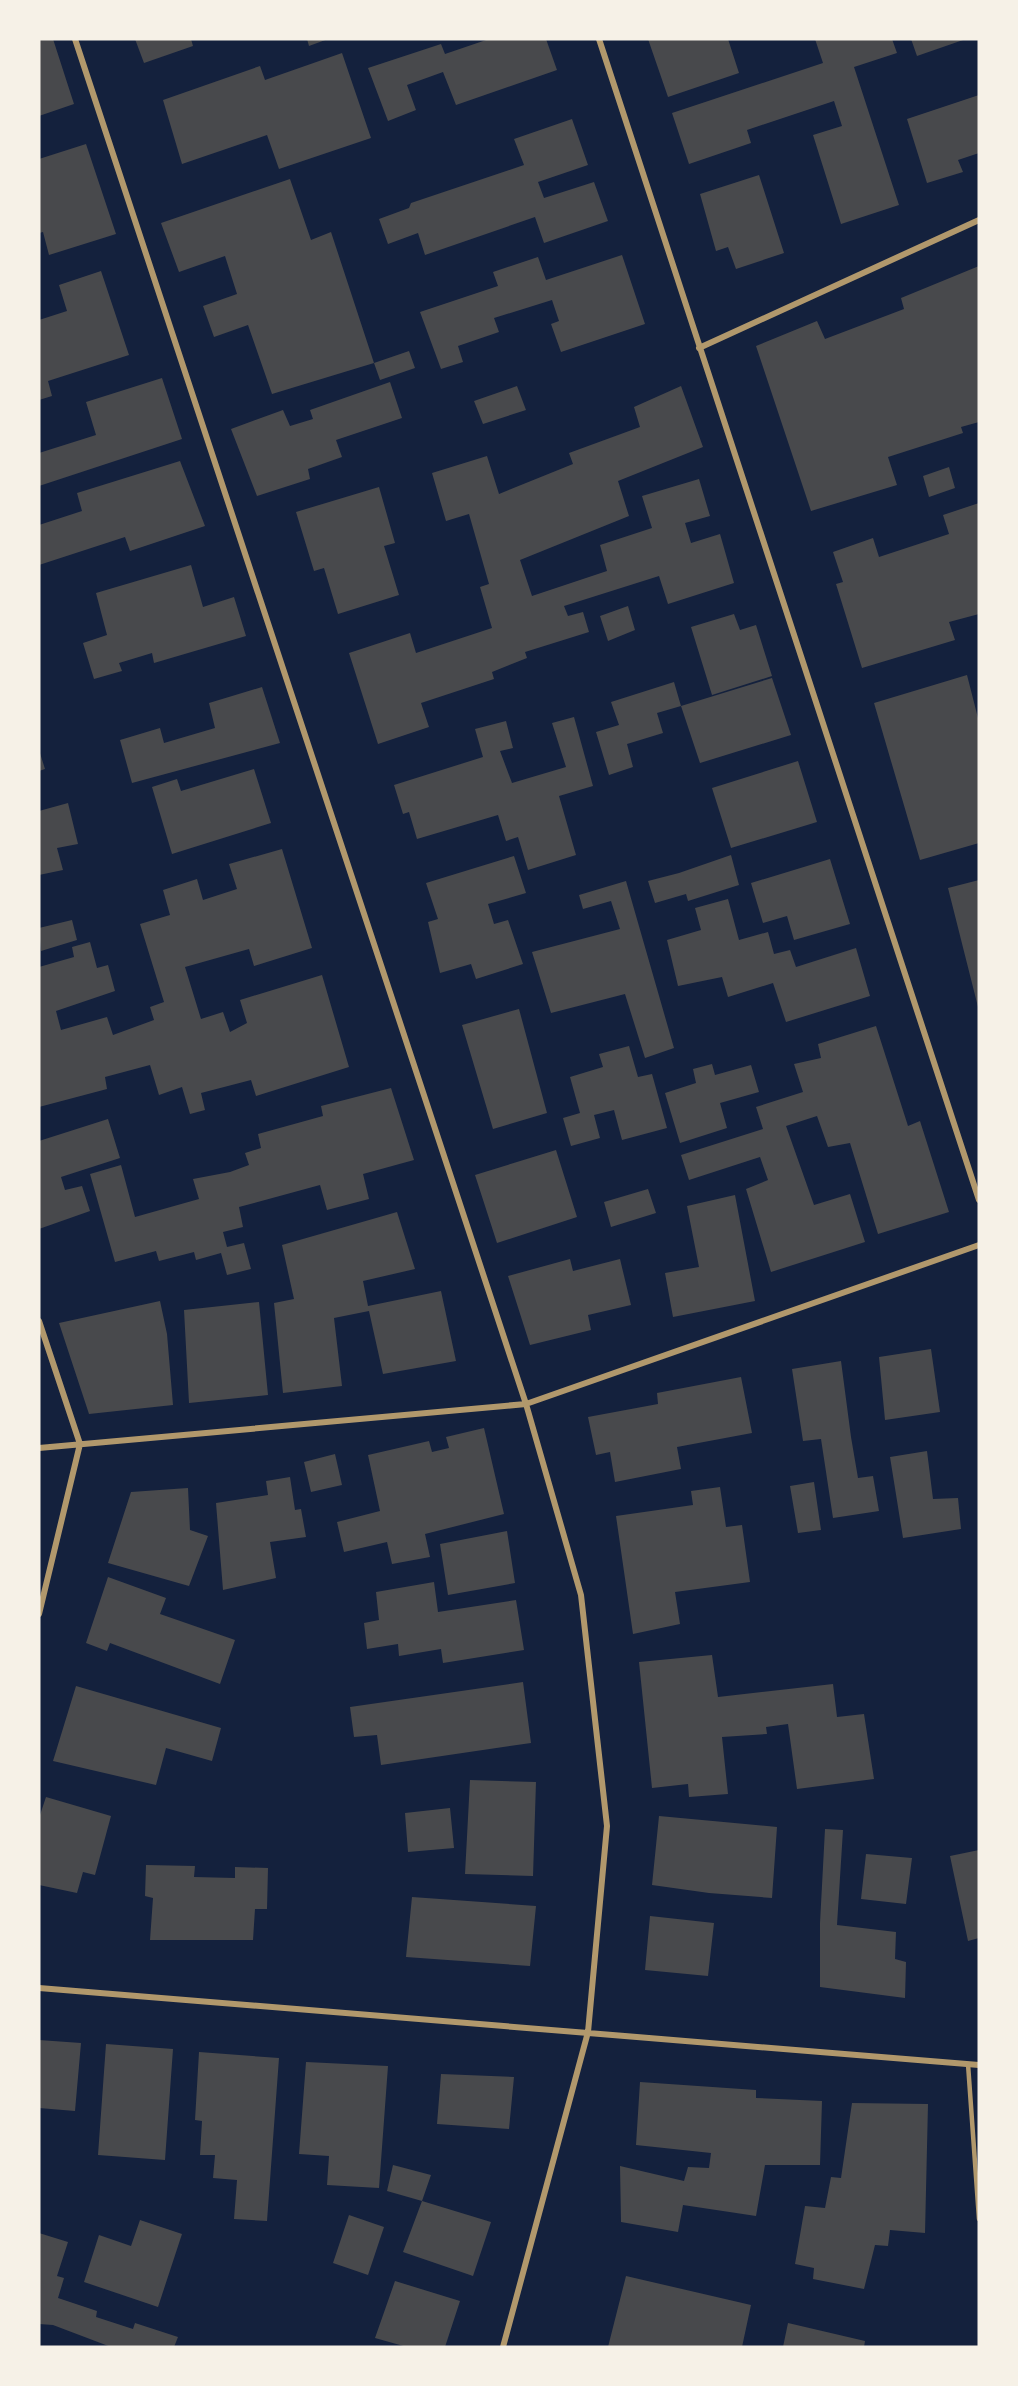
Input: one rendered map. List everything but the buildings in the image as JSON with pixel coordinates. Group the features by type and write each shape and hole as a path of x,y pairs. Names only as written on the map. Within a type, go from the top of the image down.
{"street":[{"path":"75,39 526,1404 581,1595 608,1826 588,2032 503,2347"},
{"path":"599,39 979,1200"},
{"path":"699,348 979,220"},
{"path":"39,1448 526,1404 979,1245"},
{"path":"39,1321 80,1444 39,1614"},
{"path":"39,1988 979,2065"}],"lane":[{"path":"968,2064 979,2219"}]}
